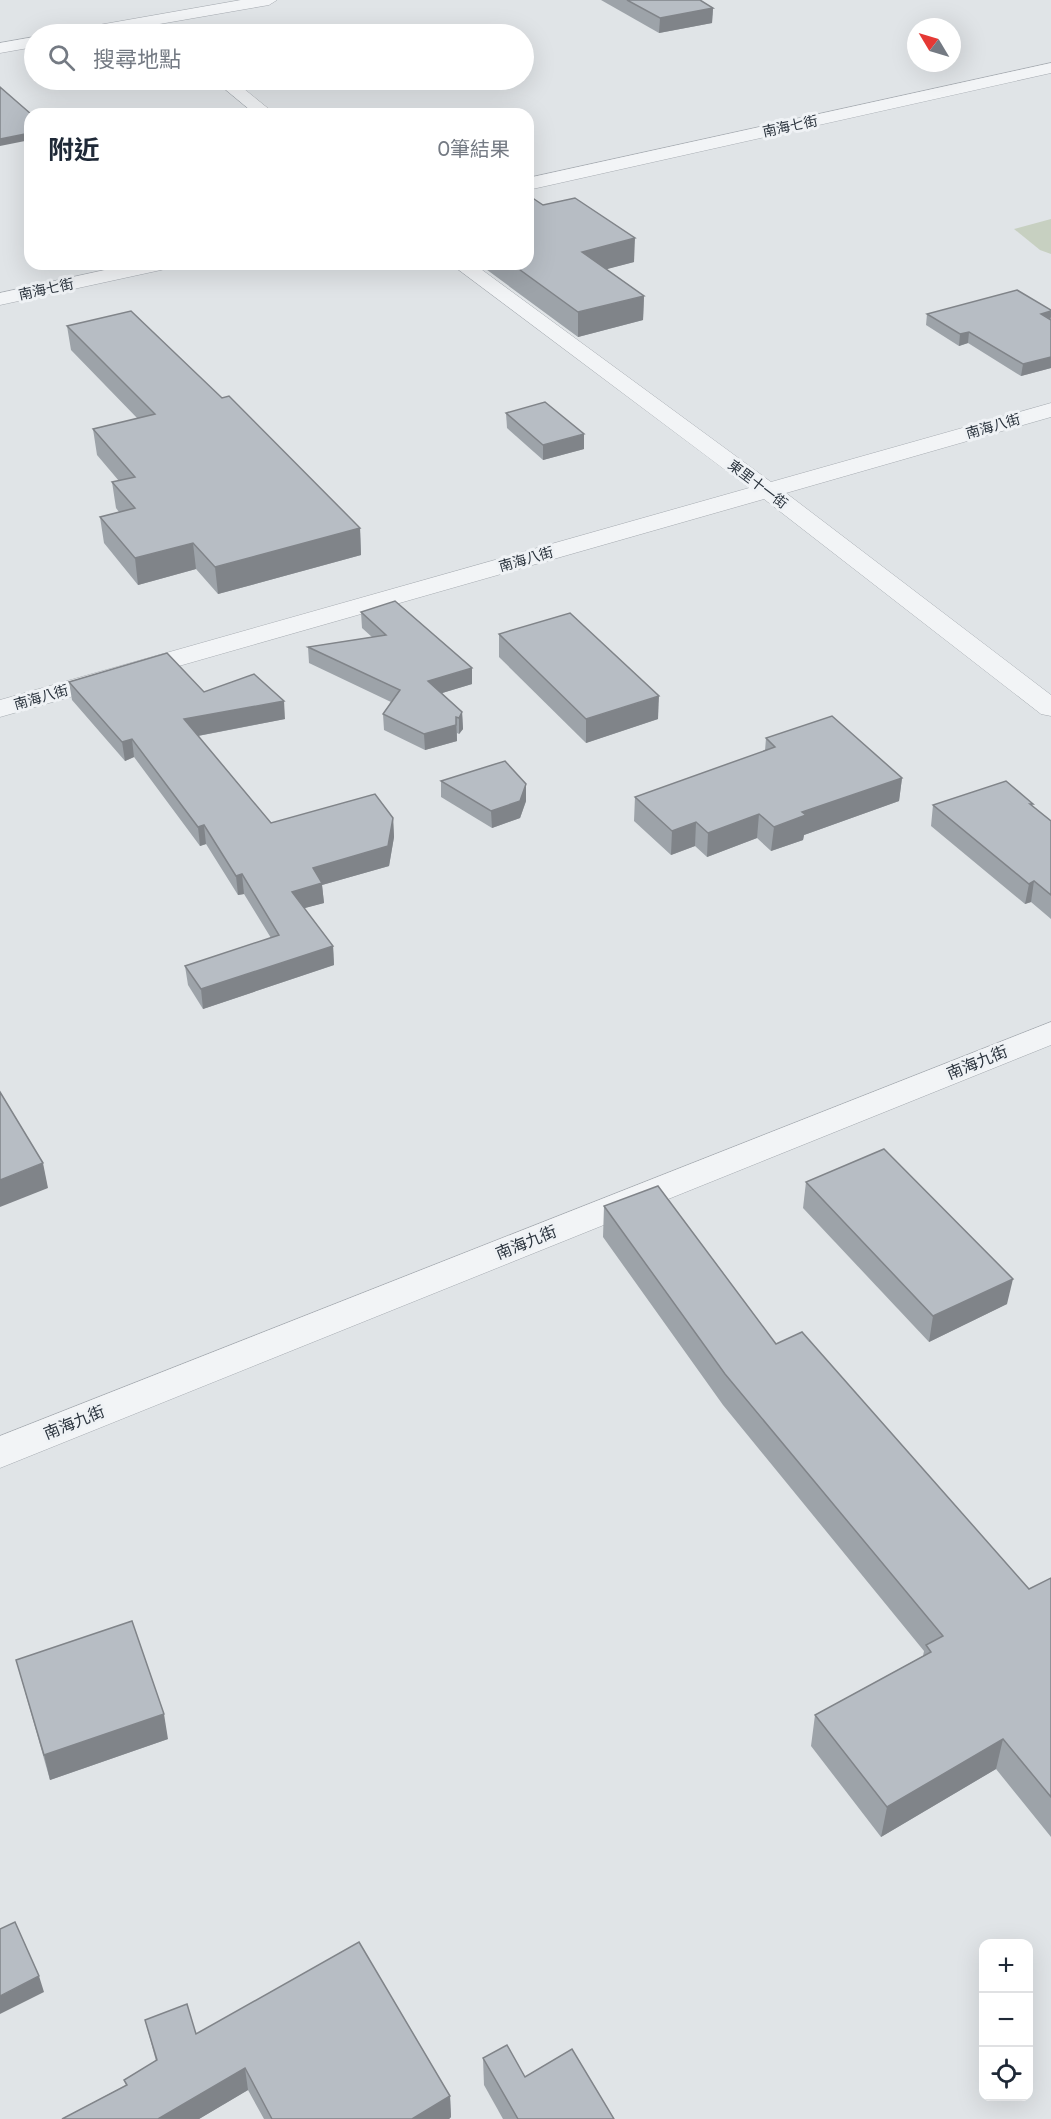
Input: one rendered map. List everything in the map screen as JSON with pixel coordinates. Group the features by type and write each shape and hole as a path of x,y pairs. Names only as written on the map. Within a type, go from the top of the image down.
{"street":[{"path":"134,24 269,0"},
{"path":"133,7 156,24"},
{"path":"0,48 24,44"},
{"name":"南海七街","path":"534,183 1051,68"},
{"path":"236,90 258,108"},
{"name":"南海七街","path":"0,299 133,270"},
{"name":"東里十一街","path":"469,270 768,491 1051,708"},
{"name":"南海八街","path":"0,709 1051,410"},
{"name":"南海九街","path":"0,1452 1051,1033"}],"green space":[{"path":"1051,219 1051,254 1040,250 1014,229"}],"building":[{"path":"627,0 700,0 713,8 660,18"},
{"path":"0,87 24,108 24,134 0,139"},
{"path":"575,198 635,238 582,252 644,296 578,312 520,270 534,270 534,199 543,205"},
{"path":"1017,290 1051,310 1041,314 1051,320 1051,357 1023,364 969,332 960,334 927,314"},
{"path":"131,311 222,398 229,396 360,528 215,567 193,543 135,558 100,517 135,508 112,482 135,477 93,429 155,414 67,326"},
{"path":"545,402 584,434 543,445 506,413"},
{"path":"395,601 472,668 428,681 462,712 459,718 456,717 456,725 424,734 383,714 400,690 308,647 386,635 361,612"},
{"path":"570,613 659,696 586,719 499,634"},
{"path":"167,653 204,692 254,674 284,701 184,719 271,823 375,794 393,818 388,846 313,868 322,883 292,892 333,946 201,989 185,966 279,935 242,874 236,876 204,825 198,827 132,739 122,742 69,682"},
{"path":"832,716 902,778 802,812 806,815 774,827 759,814 708,833 696,822 672,831 635,797 775,747 766,738"},
{"path":"505,761 526,784 520,801 491,811 441,781"},
{"path":"1006,781 1051,821 1051,895 1034,881 1029,884 933,805"},
{"path":"0,1092 43,1163 0,1180"},
{"path":"884,1149 1013,1279 933,1316 806,1182"},
{"path":"658,1186 776,1344 802,1332 1029,1589 1051,1578 1051,1797 1003,1739 887,1807 815,1715 931,1652 926,1645 943,1636 725,1374 604,1206"},
{"path":"132,1621 164,1714 44,1755 16,1660"},
{"path":"15,1922 39,1976 0,1996 0,1929"},
{"path":"359,1942 450,2096 412,2119 272,2119 245,2068 158,2119 62,2119 127,2085 124,2080 157,2060 145,2020 187,2004 196,2034"},
{"path":"507,2045 525,2077 572,2049 614,2119 518,2119 483,2058"}]}
